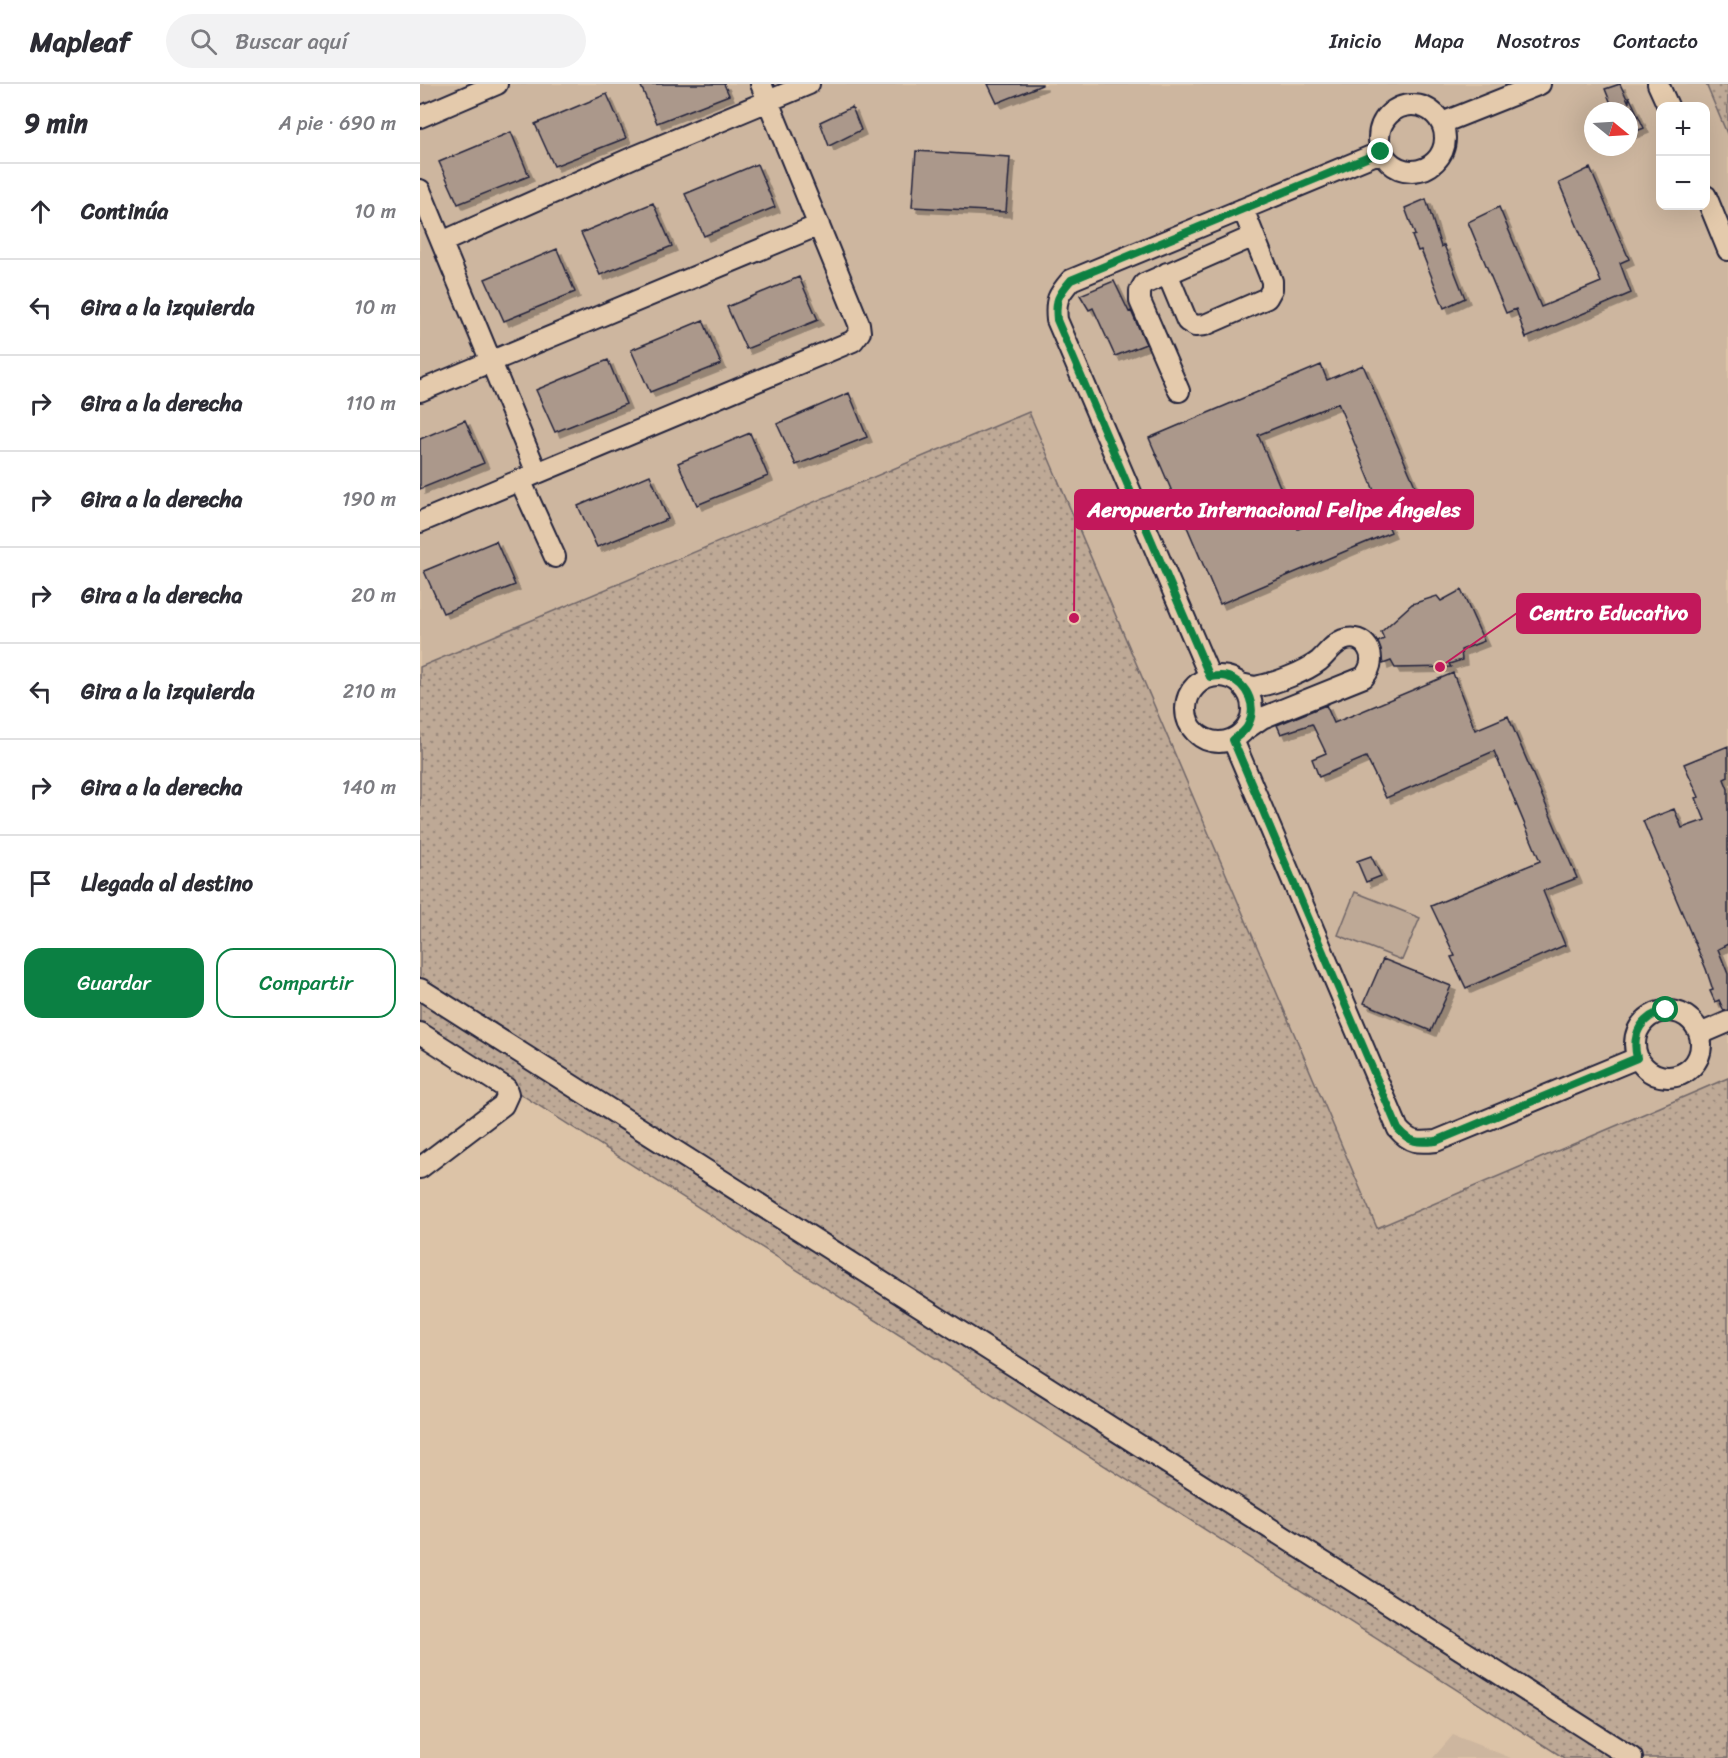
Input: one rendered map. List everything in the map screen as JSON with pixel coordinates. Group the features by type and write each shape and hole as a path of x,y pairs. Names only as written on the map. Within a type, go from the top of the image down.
{"street":[{"path":"420,117 497,84"},
{"path":"442,242 624,162 765,93 809,84"},
{"path":"1442,123 1540,84"},
{"path":"1658,84 1666,102"},
{"path":"420,522 854,341 860,332 859,324 765,93"},
{"path":"1415,105 1431,110 1442,123 1445,141 1440,158 1426,169 1408,172 1392,166 1381,152 1378,135 1385,119 1398,108 1415,105"},
{"path":"1210,677 1057,320 1056,304 1060,292 1071,280 1381,152"},
{"path":"420,190 491,361 555,557"},
{"path":"1710,206 1728,250"},
{"path":"1167,273 1187,321 1195,326 1205,325 1267,298 1272,289 1272,281 1243,209"},
{"path":"420,391 819,225"},
{"path":"1179,391 1140,301 1140,291 1144,284 1254,236"},
{"path":"1345,639 1357,640 1367,646 1373,657 1371,668 1364,677 1263,718 1240,734 1215,743 1198,736 1187,721 1186,703 1194,686 1210,677 1226,676 1241,684 1257,687 1308,669 1333,646 1345,639"},
{"path":"1240,734 1252,714 1250,697 1241,684"},
{"path":"1240,734 1398,1129 1406,1139 1418,1143 1436,1141 1637,1058"},
{"path":"420,989 1632,1758"},
{"path":"1666,1010 1687,1016 1695,1024 1700,1034 1699,1056 1694,1066 1674,1078 1663,1078 1652,1074 1643,1068 1637,1058 1634,1047 1635,1036 1646,1018 1656,1013 1666,1010"},
{"path":"1700,1034 1728,1022"},
{"path":"420,1033 506,1088 508,1094 503,1106 420,1168"}],"shaded area":[{"path":"420,84 1728,84 1728,1758 1564,1758 420,1030"},
{"path":"1706,84 1728,84 1728,136"},
{"path":"1029,412 1377,1228 1728,1078 1728,1758 1564,1758 420,1030 420,667"},
{"path":"1355,892 1420,918 1402,960 1338,935"},
{"path":"1453,1735 1511,1758 1433,1758"}],"building":[{"path":"640,84 724,84 729,95 657,123"},
{"path":"988,84 1042,84 1042,85 997,103"},
{"path":"1620,84 1629,102 1610,102 1605,89"},
{"path":"607,94 626,138 554,166 535,124"},
{"path":"852,107 861,130 829,146 820,122"},
{"path":"1638,115 1644,128 1638,130"},
{"path":"511,132 529,176 458,204 439,162"},
{"path":"916,151 1010,157 1006,212 912,207"},
{"path":"757,164 775,207 704,236 685,194"},
{"path":"1590,168 1629,259 1620,263 1631,293 1526,338 1516,309 1506,313 1468,222 1499,207 1541,307 1601,282 1559,183"},
{"path":"1426,199 1441,247 1444,245 1465,298 1444,308 1421,250 1418,251 1412,236 1415,235 1405,208"},
{"path":"653,203 672,246 600,275 581,233"},
{"path":"557,249 575,292 504,321 485,279"},
{"path":"799,277 818,320 746,349 727,307"},
{"path":"1114,281 1146,344 1115,356 1093,308 1089,310 1080,295"},
{"path":"703,320 721,364 650,392 631,350"},
{"path":"608,360 626,404 555,432 536,390"},
{"path":"1321,365 1327,380 1363,365 1422,502 1384,516 1391,532 1220,604 1149,438","holes":["1338,403 1377,498 1298,529 1258,435"]},
{"path":"849,393 867,437 796,465 777,424"},
{"path":"465,420 484,463 420,489 420,439"},
{"path":"750,433 768,476 697,505 678,463"},
{"path":"650,475 668,519 597,547 578,506"},
{"path":"496,541 515,585 443,613 424,571"},
{"path":"1461,590 1484,641 1461,650 1462,660 1449,664 1451,667 1395,668 1391,661 1383,664 1378,642 1384,639 1381,632 1412,604 1437,596 1441,601"},
{"path":"1453,673 1475,730 1508,716 1577,878 1543,891 1565,945 1466,988 1451,957 1455,956 1431,906 1540,861 1494,751 1386,798 1366,757 1319,777 1312,759 1326,753 1312,724 1281,734 1277,725 1326,705 1334,723"},
{"path":"1728,746 1728,777 1724,779 1728,789 1728,944 1718,949 1728,974 1728,1010 1724,1011 1719,1000 1715,1002 1710,991 1713,990 1706,969 1643,821 1674,809 1682,828 1705,820 1696,798 1699,797 1684,764"},
{"path":"1371,856 1381,876 1366,882 1357,861"},
{"path":"1383,959 1451,986 1431,1031 1364,1003"}],"place":[{"name":"Aeropuerto Internacional Felipe Ángeles","path":"1074,618"},
{"name":"Centro Educativo","path":"1440,667"}],"route":[{"path":"1381,152 1071,280 1060,292 1056,304 1057,320 1210,677 1226,676 1241,684 1250,697 1252,714 1246,729 1233,740 1398,1129 1406,1139 1418,1143 1436,1141 1637,1058 1634,1047 1639,1027 1646,1018 1666,1010"}]}
